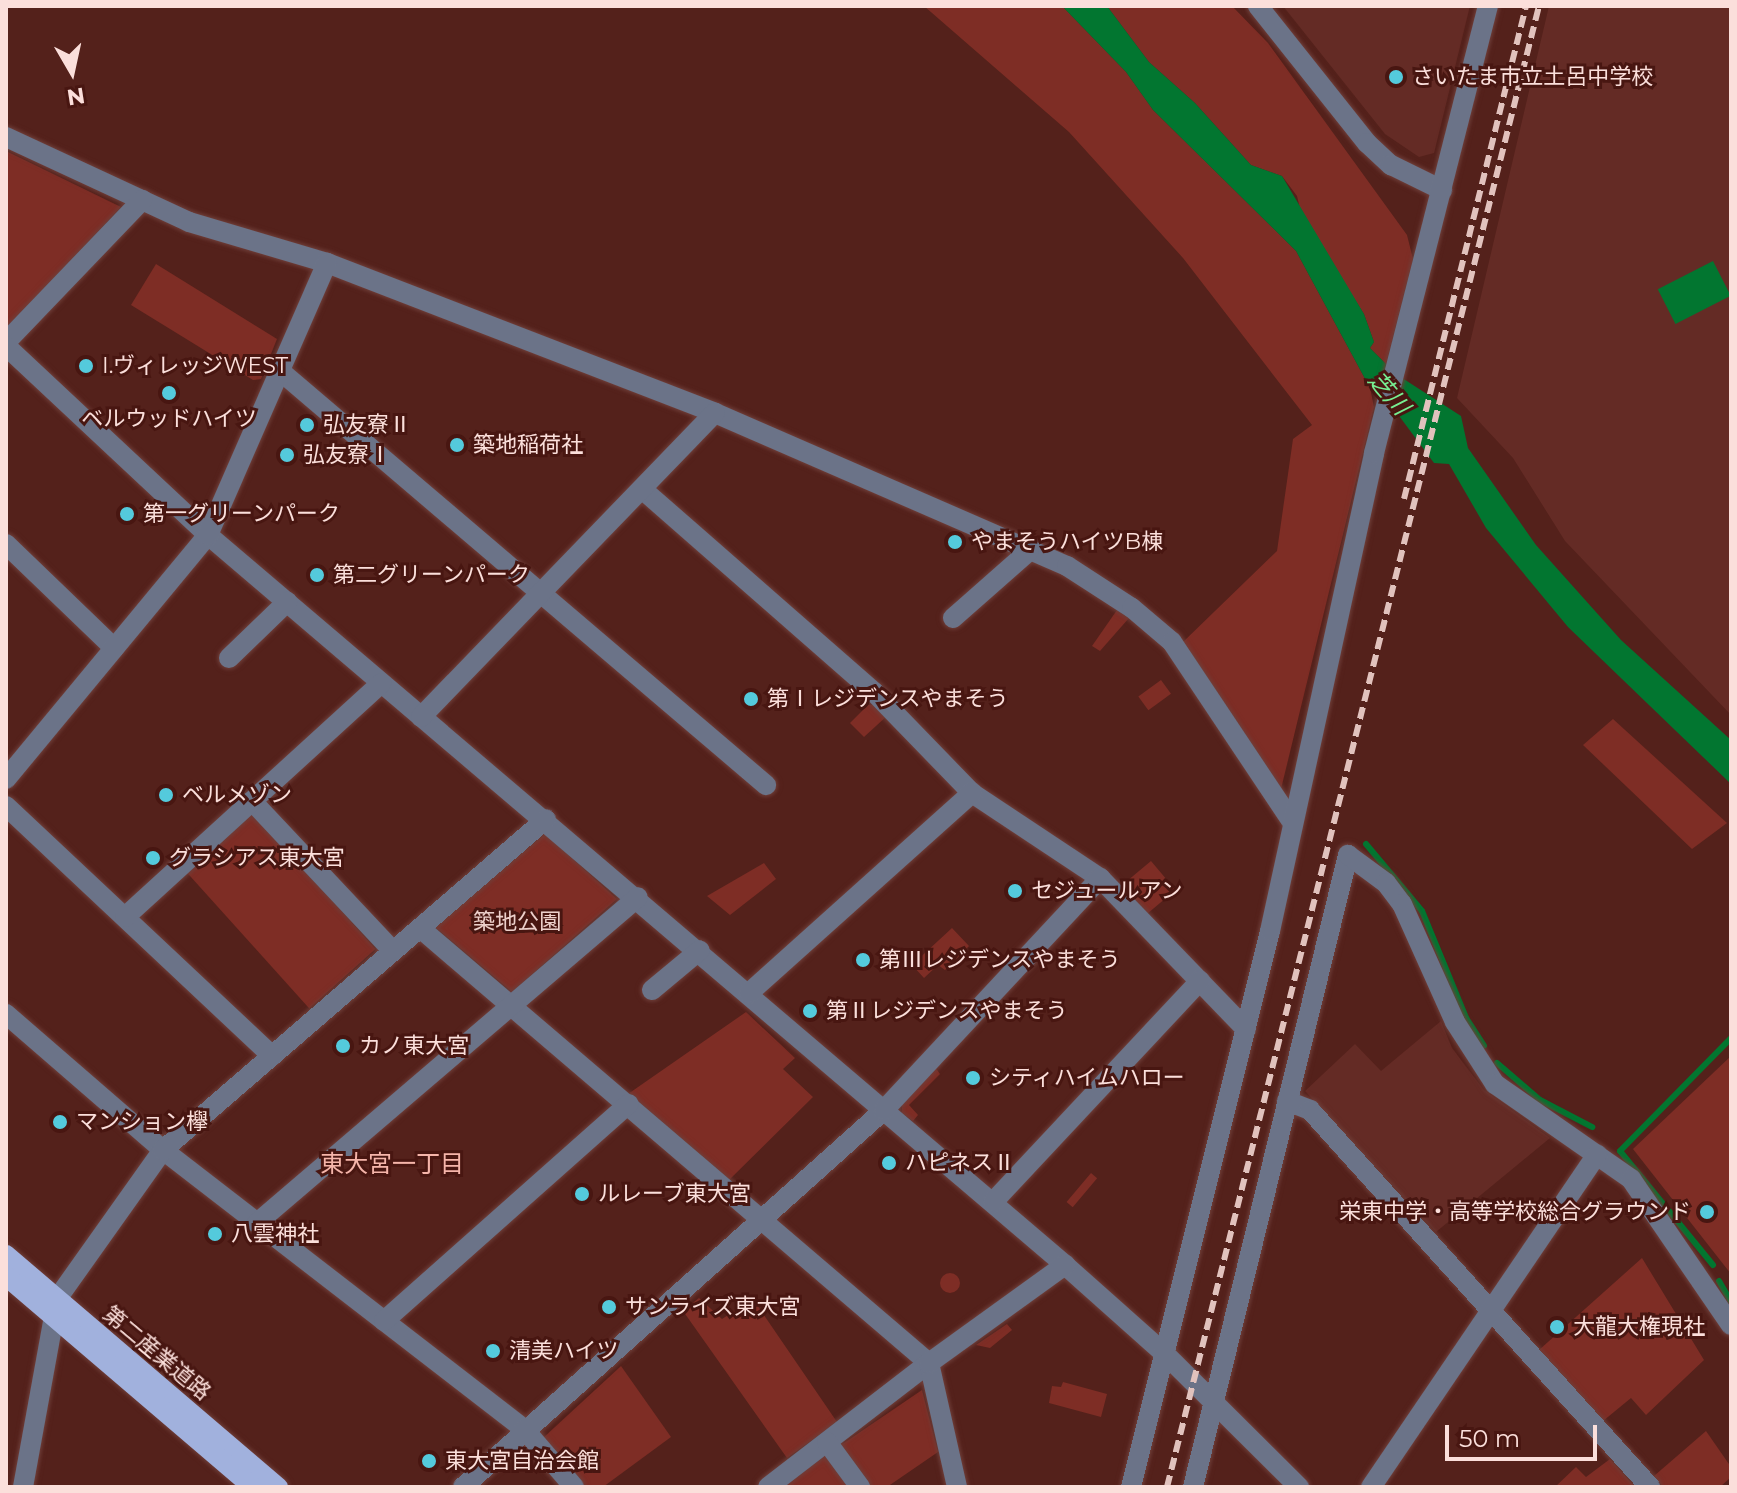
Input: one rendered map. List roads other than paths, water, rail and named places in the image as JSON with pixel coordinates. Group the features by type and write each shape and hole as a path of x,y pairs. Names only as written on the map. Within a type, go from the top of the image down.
{"main road":[{"name":"第二産業道路","path":"6,1255 54,1307 253,1487"},
{"name":"第二産業道路","path":"6,1276 54,1307 278,1487"}],"street":[{"path":"1258,6 1367,143 1391,165 1442,190"},
{"path":"1131,1487 1246,1029 1290,819 1380,432 1488,6"},
{"path":"6,137 189,222 327,263 715,413 1067,566 1132,608 1172,642 1290,819"},
{"path":"142,200 6,344 208,535 638,897 1065,1265 1165,1354 1299,1487"},
{"path":"6,779 208,535 327,263"},
{"path":"279,370 766,785"},
{"path":"421,717 715,413"},
{"path":"642,489 874,692 972,793 1100,878 1246,1029"},
{"path":"6,544 114,648"},
{"path":"953,618 1029,551"},
{"path":"229,658 287,602"},
{"path":"125,917 381,683"},
{"path":"749,993 972,793"},
{"path":"252,801 393,951"},
{"path":"6,806 272,1056"},
{"path":"23,1487 54,1307 163,1150 546,819"},
{"path":"1193,1487 1348,855 1386,883 1402,904 1455,1022 1495,1084 1631,1179 1731,1325"},
{"path":"463,1487 884,1110 1100,878"},
{"path":"257,1223 638,897"},
{"path":"420,928 929,1363 957,1487"},
{"path":"652,990 700,950"},
{"path":"993,1202 1200,981"},
{"path":"6,1014 163,1150 525,1430 574,1487"},
{"path":"1287,1101 1310,1110 1650,1487"},
{"path":"384,1321 628,1104"},
{"path":"1371,1487 1597,1155"},
{"path":"768,1487 929,1363 1065,1265"},
{"path":"827,1442 860,1487"}],"water":[{"name":"芝川","path":"1062,6 1107,6 1149,62 1195,103 1251,165 1282,176 1364,314 1374,342 1370,348 1396,374 1461,416 1468,448 1536,545 1621,640 1731,740 1731,784 1568,627 1486,528 1449,464 1434,463 1388,401 1370,388 1296,251 1153,110 1126,72"},
{"path":"1713,261 1731,296 1675,324 1658,289"}],"waterway":[{"path":"1366,844 1422,911 1466,1018 1484,1046"},
{"path":"1713,1265 1620,1151 1731,1038"},
{"path":"1497,1063 1540,1100 1592,1127"},
{"path":"1719,1281 1731,1302"}],"railway":[{"path":"1404,499 1526,6"},
{"path":"1167,1487 1539,6"}],"place":[{"name":"さいたま市立土呂中学校","path":"1396,77"},
{"name":"I.ヴィレッジWEST","path":"86,366"},
{"name":"ベルウッドハイツ","path":"169,393"},
{"name":"弘友寮Ⅱ","path":"307,425"},
{"name":"築地稲荷社","path":"457,445"},
{"name":"弘友寮Ⅰ","path":"287,455"},
{"name":"第一グリーンパーク","path":"127,514"},
{"name":"やまそうハイツB棟","path":"955,542"},
{"name":"第二グリーンパーク","path":"317,575"},
{"name":"第Ⅰレジデンスやまそう","path":"751,699"},
{"name":"ベルメゾン","path":"166,795"},
{"name":"グラシアス東大宮","path":"153,858"},
{"name":"セジュールアン","path":"1015,891"},
{"name":"第Ⅲレジデンスやまそう","path":"863,960"},
{"name":"第Ⅱレジデンスやまそう","path":"810,1011"},
{"name":"カノ東大宮","path":"343,1046"},
{"name":"シティハイムハロー","path":"973,1078"},
{"name":"マンション欅","path":"60,1122"},
{"name":"ハピネスⅡ","path":"889,1163"},
{"name":"ルレーブ東大宮","path":"582,1194"},
{"name":"栄東中学・高等学校総合グラウンド","path":"1707,1212"},
{"name":"八雲神社","path":"215,1234"},
{"name":"サンライズ東大宮","path":"609,1307"},
{"name":"大龍大権現社","path":"1557,1327"},
{"name":"清美ハイツ","path":"493,1351"},
{"name":"東大宮自治会館","path":"429,1461"}],"district":[{"name":"東大宮一丁目","path":"392,1164"}],"park label":[{"name":"築地公園","path":"517,922"}]}
